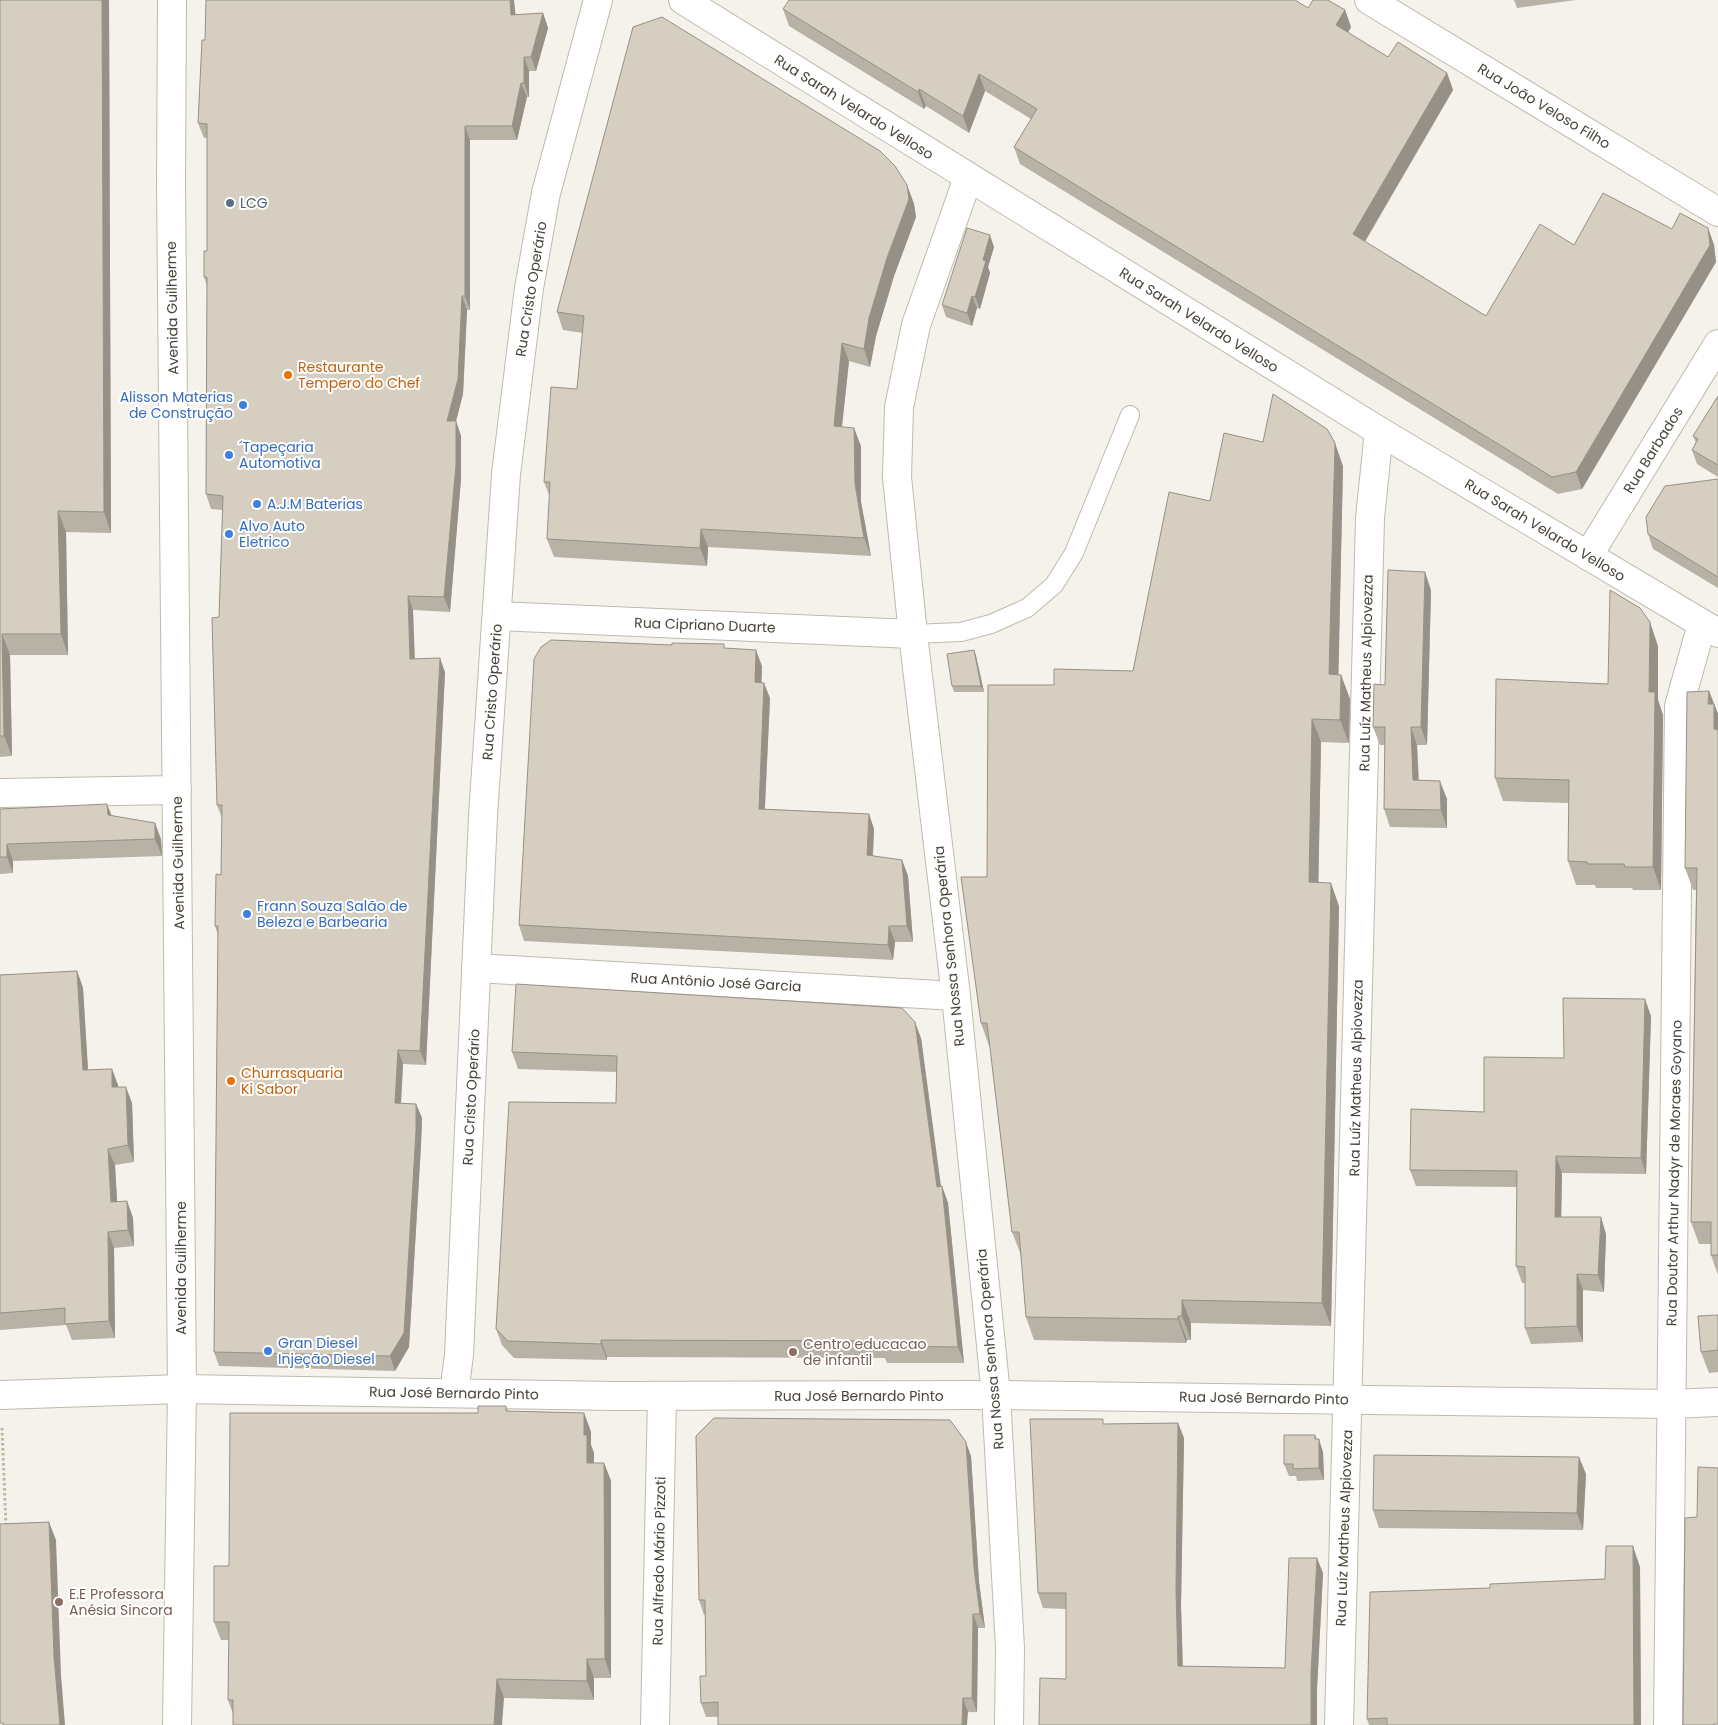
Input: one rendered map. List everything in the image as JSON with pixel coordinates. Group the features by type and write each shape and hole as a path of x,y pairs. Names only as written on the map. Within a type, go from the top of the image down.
{"street":[{"name":"Avenida Guilherme","path":"172,0 171,203 182,1389 177,1725"},
{"name":"Rua Cristo Operário","path":"454,1393 459,1355 483,816 506,474 528,288 546,194 598,0"},
{"name":"Rua Sarah Velardo Velloso","path":"683,0 1379,431 1710,629"},
{"name":"Rua João Veloso Filho","path":"1369,0 1718,212"},
{"name":"Rua Nossa Senhora Operária","path":"968,178 916,325 899,407 897,477 912,634 956,996 996,1395 1010,1648 1009,1725"},
{"name":"Rua Barbados","path":"1588,556 1718,344"},
{"name":"Rua Luíz Matheus Alpiovezza","path":"1339,1725 1370,518 1379,431"},
{"name":"Rua Cipriano Duarte","path":"497,616 912,634"},
{"name":"Rua Doutor Arthur Nadyr de Moraes Goyano","path":"1668,1725 1679,706 1710,629"},
{"path":"0,793 177,790"},
{"name":"Rua Antônio José Garcia","path":"476,968 956,996"},
{"name":"Rua José Bernardo Pinto","path":"0,1395 182,1389 662,1397 996,1395 1348,1398 1671,1404 1718,1402"},
{"name":"Rua Alfredo Mário Pizzoti","path":"655,1725 662,1397"}],"lane":[{"path":"912,634 961,632 991,624 1027,608 1054,585 1074,553 1130,415"}],"path":[{"path":"2,1428 6,1530"}],"building":[{"path":"0,0 102,0 104,512 58,511 61,634 2,634 4,736 0,736"},
{"path":"206,0 510,0 511,15 543,13 531,57 524,57 524,83 521,83 512,126 465,126 465,296 462,296 458,379 447,421 456,421 456,465 444,597 408,596 410,659 440,658 420,1051 398,1050 395,1103 416,1104 416,1131 404,1333 390,1356 214,1352 218,926 215,926 216,874 221,875 222,805 217,805 212,618 219,617 223,496 206,494 207,277 204,277 204,251 207,251 207,124 198,123 202,40 205,40"},
{"path":"789,0 1295,0 1308,8 1313,0 1328,0 1345,10 1336,25 1388,57 1398,42 1447,73 1353,234 1486,316 1540,224 1574,245 1603,193 1672,229 1680,213 1708,228 1710,245 1576,472 1552,477 1014,147 1037,109 979,74 963,116 919,89 918,92 783,9"},
{"path":"662,17 880,151 895,166 907,185 909,199 887,258 869,318 864,349 842,343 834,426 854,428 855,484 864,538 701,529 700,548 547,539 550,482 544,482 551,387 577,389 584,316 557,312 633,27"},
{"path":"967,228 990,235 983,260 986,261 975,297 972,296 967,313 942,305"},
{"path":"1273,394 1327,429 1335,443 1329,674 1341,675 1340,720 1312,719 1309,882 1331,883 1322,1303 1182,1300 1182,1316 1178,1316 1178,1319 1026,1317 1019,1232 1012,1232 987,1023 981,1023 961,877 987,877 988,685 1054,685 1054,669 1133,671 1169,492 1210,501 1224,433 1263,442"},
{"path":"1718,396 1718,465 1692,450 1698,439 1693,436"},
{"path":"1718,479 1718,577 1648,534 1646,517 1665,486"},
{"path":"1388,570 1425,572 1421,727 1411,727 1413,780 1440,781 1441,810 1384,809 1385,727 1373,727 1374,684 1385,685"},
{"path":"1610,590 1640,608 1650,622 1649,692 1655,692 1653,867 1625,867 1624,864 1587,864 1587,862 1568,861 1569,780 1495,778 1496,679 1608,684"},
{"path":"551,640 672,645 672,643 724,644 724,648 756,650 755,682 764,683 759,809 869,814 867,855 902,860 907,926 889,926 888,945 519,925 534,659 541,647"},
{"path":"974,650 981,686 952,686 947,654"},
{"path":"1709,691 1708,704 1714,704 1714,729 1718,730 1718,1255 1711,1255 1711,1222 1691,1222 1697,868 1685,868 1687,692"},
{"path":"107,804 108,815 155,823 155,839 7,844 7,857 0,857 0,809"},
{"path":"77,971 83,1070 112,1069 112,1087 126,1087 128,1145 108,1149 111,1202 127,1201 128,1230 108,1232 109,1321 65,1324 65,1308 0,1313 0,975"},
{"path":"516,984 902,1008 915,1022 937,1187 942,1186 958,1347 881,1346 881,1341 601,1340 601,1344 508,1341 496,1329 509,1102 616,1103 617,1056 512,1052"},
{"path":"1563,998 1645,999 1641,1158 1556,1156 1555,1217 1601,1217 1598,1275 1577,1274 1577,1326 1525,1328 1525,1267 1516,1266 1517,1171 1410,1170 1411,1109 1484,1112 1484,1057 1564,1058"},
{"path":"1718,1315 1718,1350 1701,1352 1698,1316"},
{"path":"478,1406 506,1406 506,1411 584,1413 584,1435 587,1435 587,1463 604,1463 605,1659 587,1659 587,1681 497,1679 494,1725 233,1725 233,1700 228,1700 229,1622 214,1622 214,1566 229,1566 230,1413 478,1413"},
{"path":"714,1418 950,1420 966,1442 974,1568 980,1614 973,1614 972,1698 963,1698 962,1725 718,1725 718,1702 701,1703 700,1676 706,1676 705,1600 699,1600 696,1436"},
{"path":"1030,1419 1103,1419 1103,1424 1178,1423 1176,1590 1178,1666 1285,1668 1289,1558 1317,1558 1311,1674 1311,1725 1039,1725 1040,1678 1066,1679 1066,1593 1038,1593"},
{"path":"1284,1435 1315,1435 1315,1439 1319,1439 1319,1468 1293,1469 1293,1464 1284,1464"},
{"path":"1374,1455 1579,1457 1577,1513 1373,1510"},
{"path":"1698,1467 1718,1468 1718,1724 1714,1725 1683,1725 1685,1518 1697,1517"},
{"path":"49,1522 54,1657 60,1725 3,1725 3,1723 0,1723 0,1524"},
{"path":"1606,1546 1633,1546 1634,1725 1387,1725 1387,1718 1367,1719 1370,1592 1490,1588 1490,1584 1605,1579"}],"place":[{"name":"LCG","path":"230,203"},
{"name":"Restaurante Tempero do Chef","path":"288,375"},
{"name":"Alisson Materias de Construção","path":"243,405"},
{"name":"´Tapeçaria Automotiva","path":"229,455"},
{"name":"A.J.M Baterias","path":"257,504"},
{"name":"Alvo Auto Eletrico","path":"229,534"},
{"name":"Frann Souza Salão de Beleza e Barbearia","path":"247,914"},
{"name":"Churrasquaria Ki Sabor","path":"231,1081"},
{"name":"Gran Diesel Injeção Diesel","path":"268,1351"},
{"name":"Centro educacao de infantil","path":"793,1352"},
{"name":"E.E Professora Anésia Sincora","path":"59,1602"}]}
